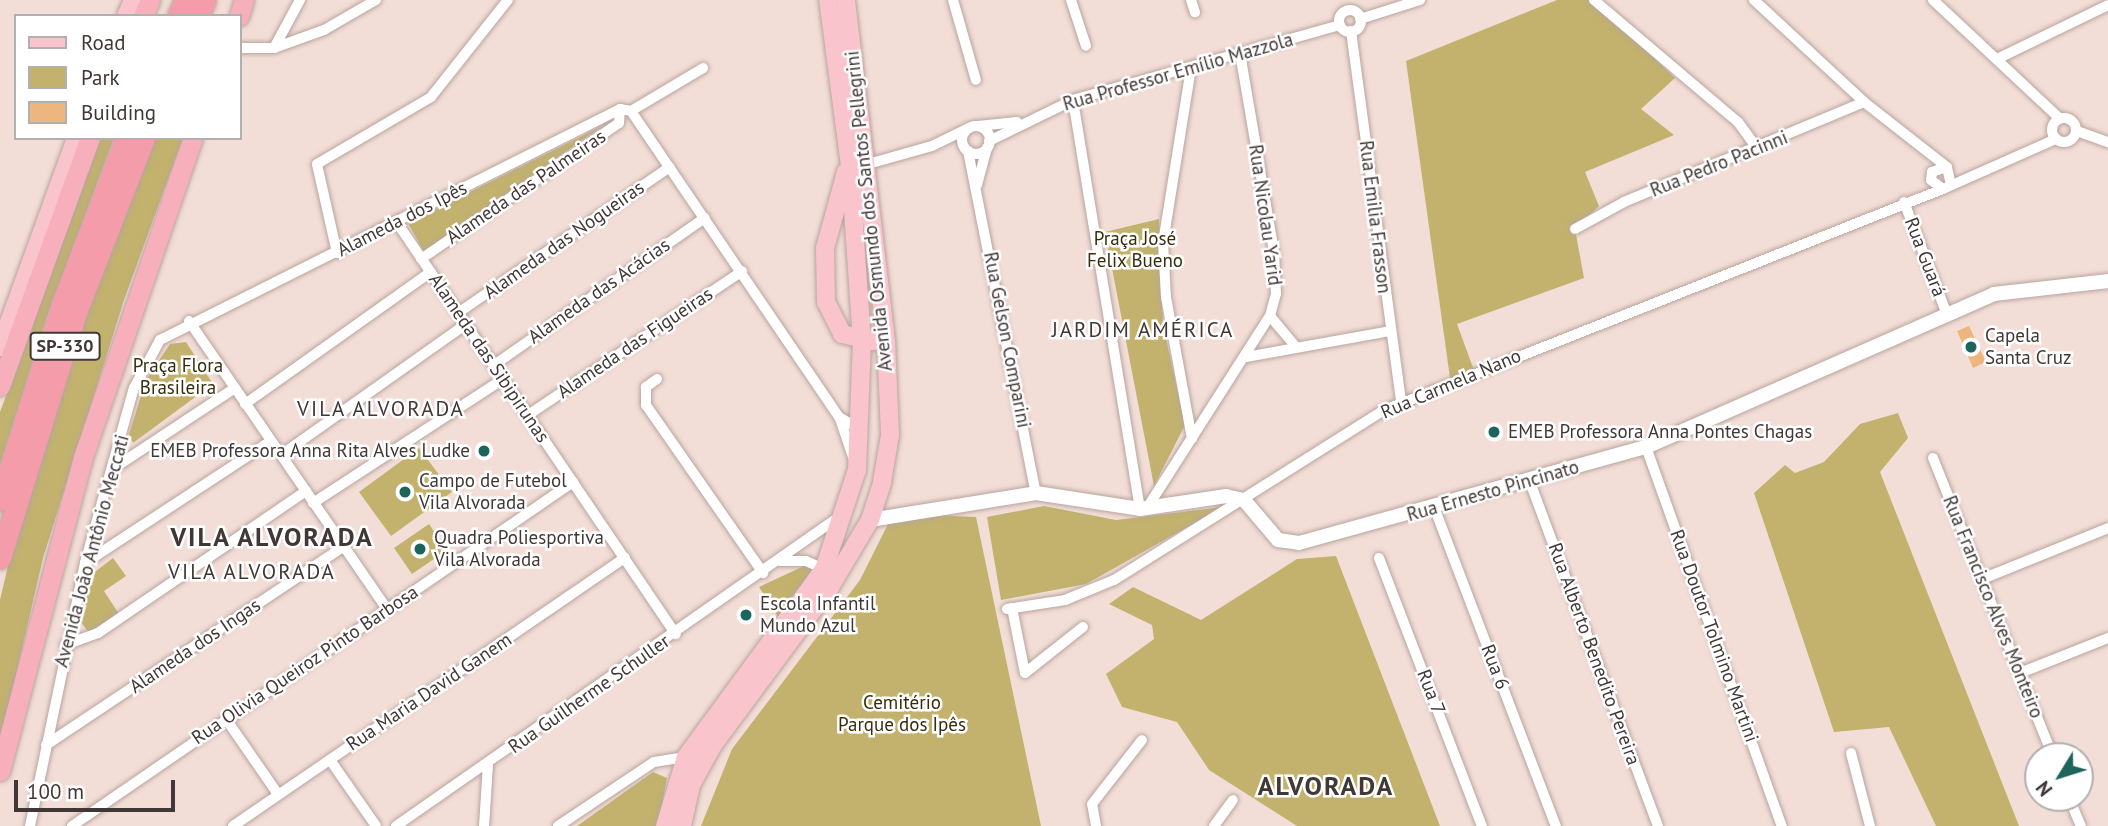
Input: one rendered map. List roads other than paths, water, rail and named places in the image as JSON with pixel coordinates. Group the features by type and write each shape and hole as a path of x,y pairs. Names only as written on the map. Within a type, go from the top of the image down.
{"highway":[{"path":"0,386 89,140"},
{"name":"SP-330","path":"0,500 62,304 125,140"},
{"name":"SP-330","path":"0,558 80,302 143,140"},
{"path":"0,771 83,457 192,140"}],"main road":[{"name":"Avenida Osmundo dos Santos Pellegrini","path":"682,826 690,789 713,745 830,587 870,520 890,435 886,341 859,165 828,0"},
{"name":"Avenida Osmundo dos Santos Pellegrini","path":"665,826 686,757 824,569 855,474 862,431 859,165 846,0"},
{"path":"0,347 75,140"},
{"path":"859,165 828,232 824,288 836,328 862,342 886,341"},
{"path":"862,431 890,435"},
{"path":"855,474 860,516 870,520"},
{"path":"686,757 690,789"}],"street":[{"path":"274,48 300,0"},
{"path":"242,48 274,48 324,30 376,0"},
{"path":"337,253 317,164 431,97 508,0"},
{"path":"953,0 976,80"},
{"path":"1071,0 1086,46"},
{"path":"1191,0 1195,12"},
{"path":"1340,26 1351,31 1360,19 1420,0"},
{"path":"1594,0 1738,122 1758,150"},
{"path":"1754,0 1864,102 1926,154 1949,169"},
{"path":"1933,0 2059,118 2070,118 2077,131 2108,142"},
{"path":"1997,59 2108,5"},
{"name":"Rua Professor Emílio Mazzola","path":"859,165 932,146 973,127 1017,122 1073,100 1340,26 1346,10 1360,19"},
{"name":"Rua Emilia Frasson","path":"1351,31 1401,403"},
{"name":"Rua Nicolau Yarid","path":"1144,508 1246,357 1270,316 1276,294 1274,253 1240,54"},
{"name":"Alameda dos Ipês","path":"173,330 337,253 396,221 625,110 703,68"},
{"path":"1191,68 1163,242 1166,297 1192,439"},
{"path":"1073,100 1144,508"},
{"name":"Rua Pedro Pacinni","path":"1575,229 1624,202 1758,150 1864,102"},
{"path":"625,110 670,167 839,417 855,474"},
{"name":"Alameda das Palmeiras","path":"421,259 619,123 625,110"},
{"path":"2059,118 2052,128 2056,139 2070,141 2077,131"},
{"name":"Rua Professor Emílio Mazzola","path":"932,146 966,149 988,144 1017,122"},
{"path":"973,127 988,144"},
{"path":"966,149 973,127"},
{"name":"Rua Carmela Nano","path":"1083,627 1025,673 1010,609 1089,593 1401,403 1947,187 2056,139"},
{"name":"Rua Gelson Comparini","path":"977,188 988,144"},
{"name":"Rua Gelson Comparini","path":"966,149 977,188 1037,493"},
{"path":"1926,154 1931,176 1947,187 1949,169"},
{"name":"Alameda das Nogueiras","path":"458,313 670,167"},
{"path":"1918,197 1931,176 1949,169"},
{"name":"Rua Carmela Nano","path":"1949,169 1976,172"},
{"name":"Rua Guará","path":"1904,202 1946,312"},
{"name":"Alameda das Acácias","path":"494,365 705,218"},
{"name":"Alameda das Sibipirunas","path":"396,221 676,634"},
{"name":"Alameda das Figueiras","path":"528,415 742,271"},
{"path":"245,404 430,272"},
{"name":"Rua Ernesto Pincinato","path":"1244,500 1287,544 1434,507 1646,447 1946,312 1994,294 2108,281"},
{"path":"1270,316 1296,347"},
{"path":"189,321 387,609"},
{"path":"281,455 466,324"},
{"name":"Avenida João Antônio Meccati","path":"30,826 65,645 134,388 148,356 173,330"},
{"path":"1246,357 1390,331"},
{"path":"313,503 503,379"},
{"path":"657,379 646,387 646,405 763,573"},
{"path":"114,467 235,388"},
{"path":"839,417 862,431"},
{"path":"85,563 271,441"},
{"name":"Rua Doutor Tolmino Martini","path":"1646,447 1782,826"},
{"name":"Rua Francisco Alves Monteiro","path":"1933,458 2047,742"},
{"name":"Rua Olivia Queiroz Pinto Barbosa","path":"72,826 573,482"},
{"name":"Rua Alberto Benedito Pereira","path":"1530,482 1658,826"},
{"path":"65,645 98,633 306,491"},
{"path":"870,520 1037,493 1144,508 1226,496 1244,500"},
{"name":"Rua 6","path":"1434,507 1556,826"},
{"name":"Rua Guilherme Schuller","path":"396,826 676,634 844,514"},
{"path":"1982,579 2108,528"},
{"name":"Alameda dos Ingas","path":"46,745 344,546"},
{"name":"Rua Maria David Ganem","path":"233,826 625,558"},
{"name":"Rua 7","path":"1379,558 1482,826"},
{"path":"780,561 806,561 824,569"},
{"path":"2020,673 2108,638"},
{"path":"226,719 278,794"},
{"path":"1096,826 1092,804 1142,740"},
{"path":"1851,753 1870,826"},
{"path":"558,826 654,762 686,757"},
{"path":"330,760 376,826"},
{"path":"484,826 488,764"},
{"path":"1214,826 1233,800"}],"place":[{"name":"Capela Santa Cruz","path":"1971,347"},
{"name":"EMEB Professora Anna Pontes Chagas","path":"1494,432"},
{"name":"EMEB Professora Anna Rita Alves Ludke","path":"484,451"},
{"name":"Campo de Futebol Vila Alvorada","path":"405,492"},
{"name":"Quadra Poliesportiva Vila Alvorada","path":"420,549"},
{"name":"Escola Infantil Mundo Azul","path":"746,615"}],"district":[{"name":"JARDIM AMÉRICA","path":"1143,330"},
{"name":"VILA ALVORADA","path":"381,409"},
{"name":"VILA ALVORADA","path":"272,537"},
{"name":"VILA ALVORADA","path":"252,572"},
{"name":"ALVORADA","path":"1326,786"}],"park label":[{"name":"Praça José Felix Bueno","path":"1135,250"},
{"name":"Praça Flora Brasileira","path":"178,377"},
{"name":"Cemitério Parque dos Ipês","path":"902,714"}]}
